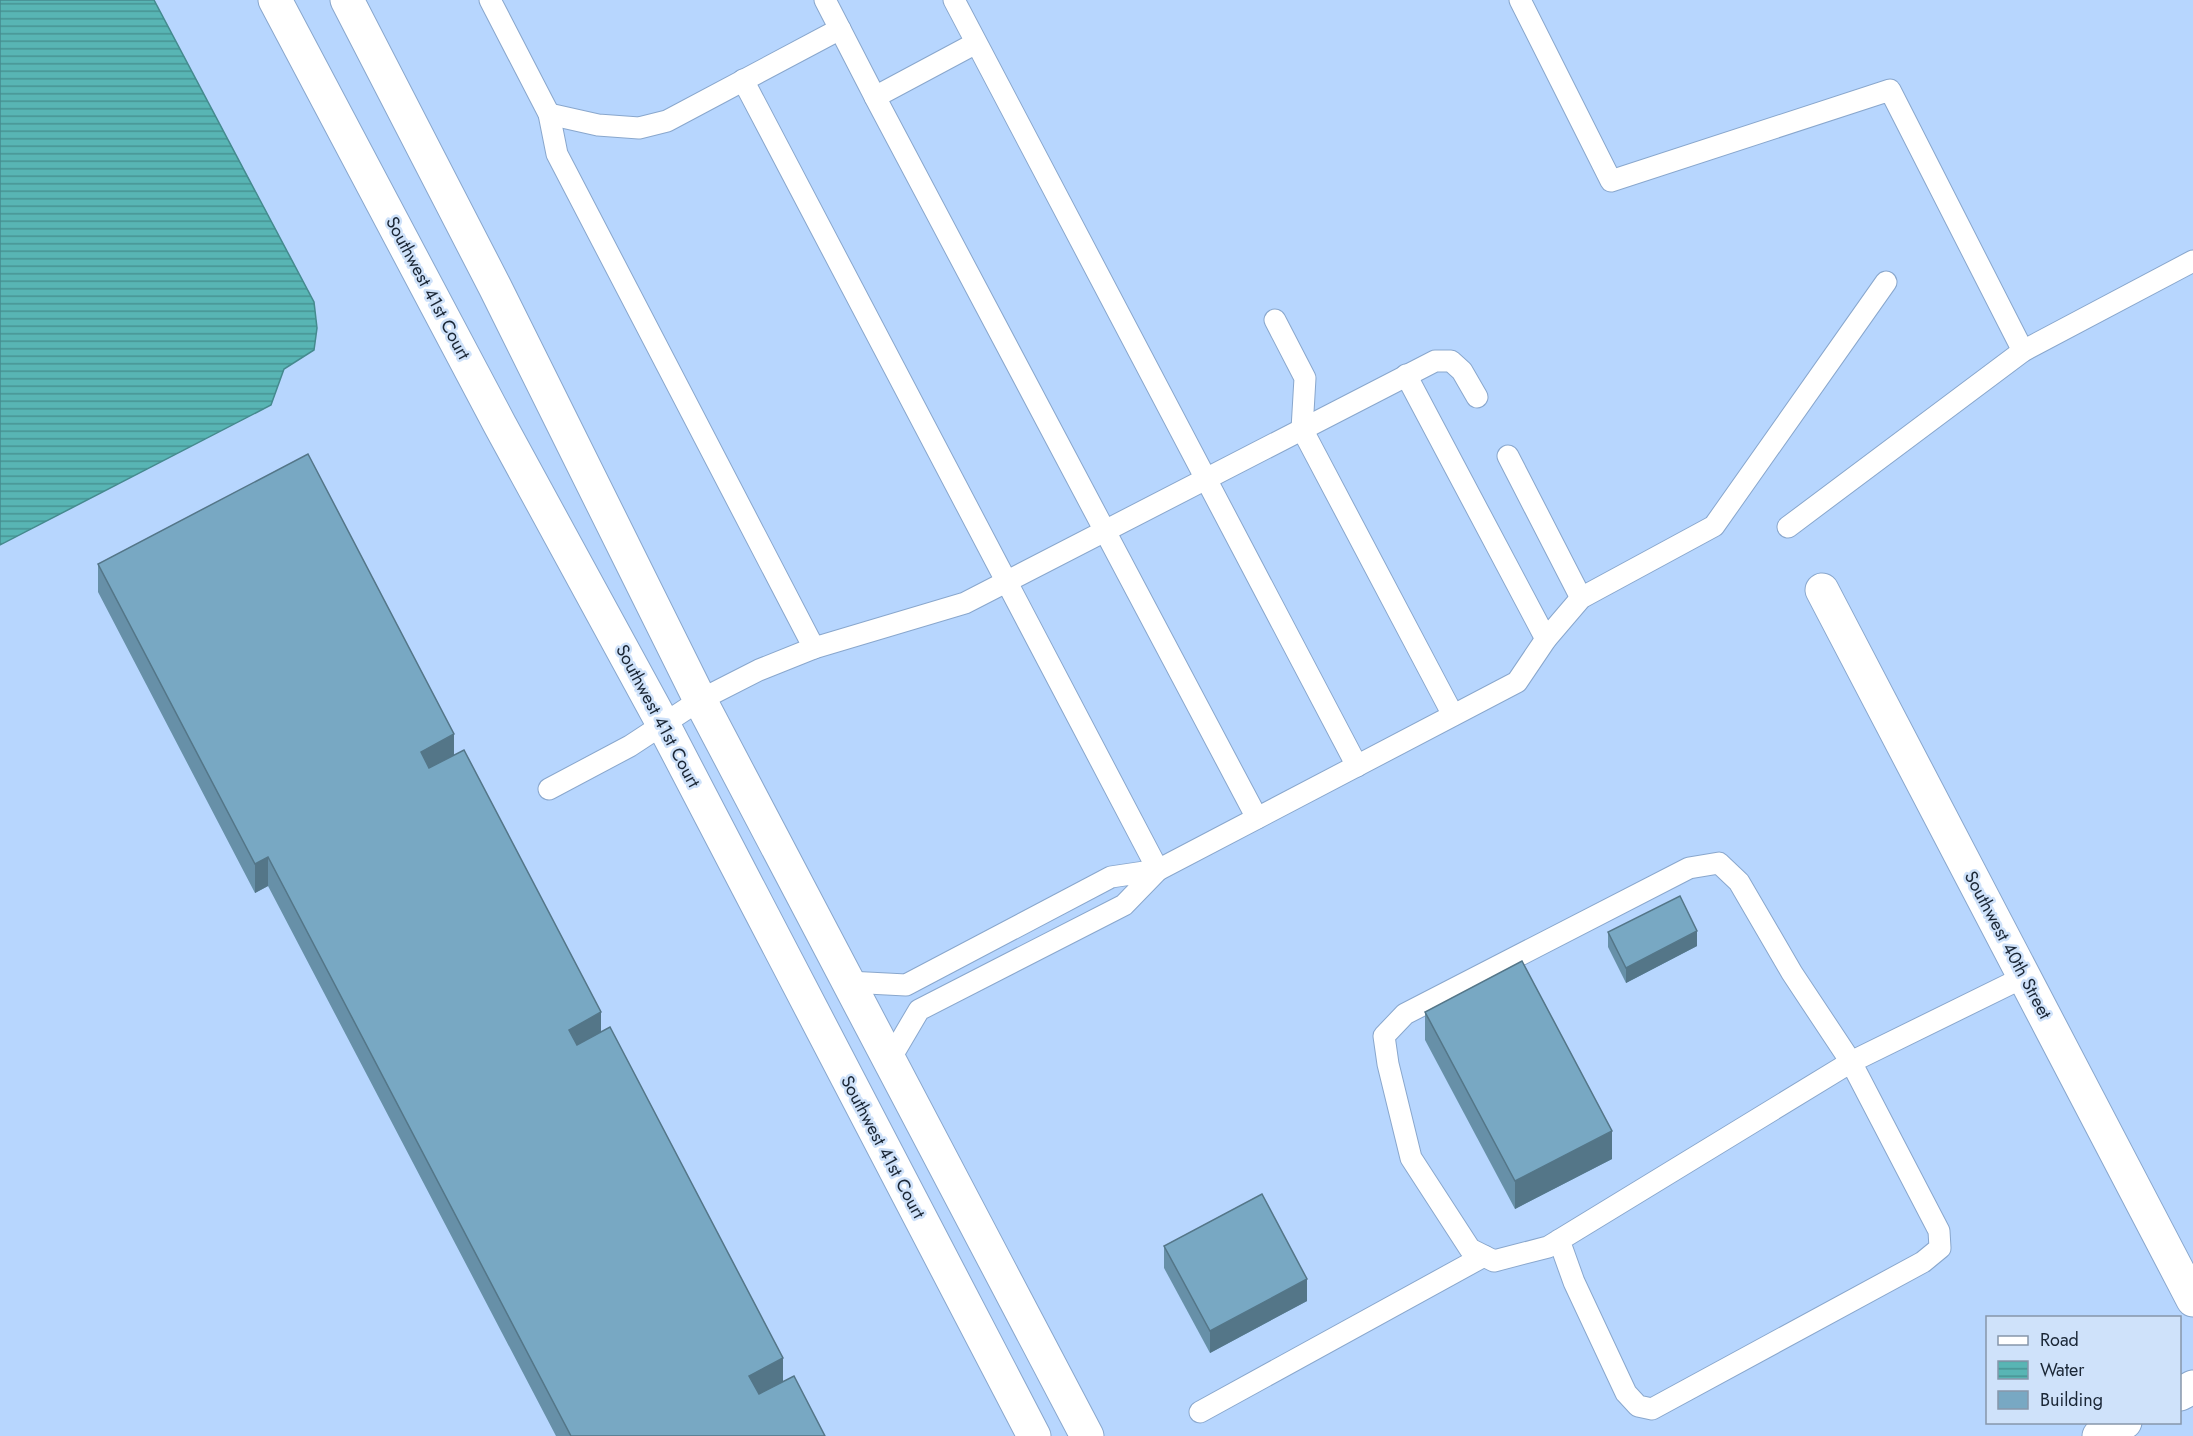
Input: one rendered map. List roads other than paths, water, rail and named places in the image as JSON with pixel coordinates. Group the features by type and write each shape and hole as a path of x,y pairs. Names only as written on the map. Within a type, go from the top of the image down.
{"street":[{"name":"Southwest 41st Court","path":"275,0 500,425 663,724 1034,1436"},
{"path":"346,0 495,287 700,700 1087,1436"},
{"name":"Southwest 40th Street","path":"1822,590 2193,1300"},
{"path":"2099,1436 2121,1424"}],"lane":[{"path":"490,0 549,114 557,154 814,648"},
{"path":"825,0 1257,818"},
{"path":"954,0 1357,766"},
{"path":"1520,0 1611,181 1890,90 2023,351"},
{"path":"549,114 598,125 639,128 667,121 840,29"},
{"path":"875,97 976,43"},
{"path":"743,80 1158,870"},
{"path":"1788,527 2023,351 2193,261"},
{"path":"890,1061 919,1010 1124,906 1158,870 1517,681 1546,639 1581,598 1714,526 1886,282"},
{"path":"1275,320 1305,378 1302,429 1453,715"},
{"path":"549,789 630,746 700,700 759,670 814,648 965,603 1435,361 1451,361 1462,371 1477,397"},
{"path":"1406,375 1546,639"},
{"path":"1508,456 1581,598"},
{"path":"1559,1240 1574,1282 1626,1393 1638,1406 1653,1409 1923,1262 1940,1248 1939,1231 1851,1062 1792,973 1739,882 1719,863 1689,867 1405,1014 1384,1036 1388,1064 1411,1158 1470,1250 1494,1261 1548,1247 1559,1240 1851,1062 2024,977"},
{"path":"848,982 906,985 1110,877 1158,870"},
{"path":"1200,1412 1484,1256"}],"water":[{"path":"0,0 154,0 314,302 317,328 314,350 284,369 271,405 0,545"}]}
